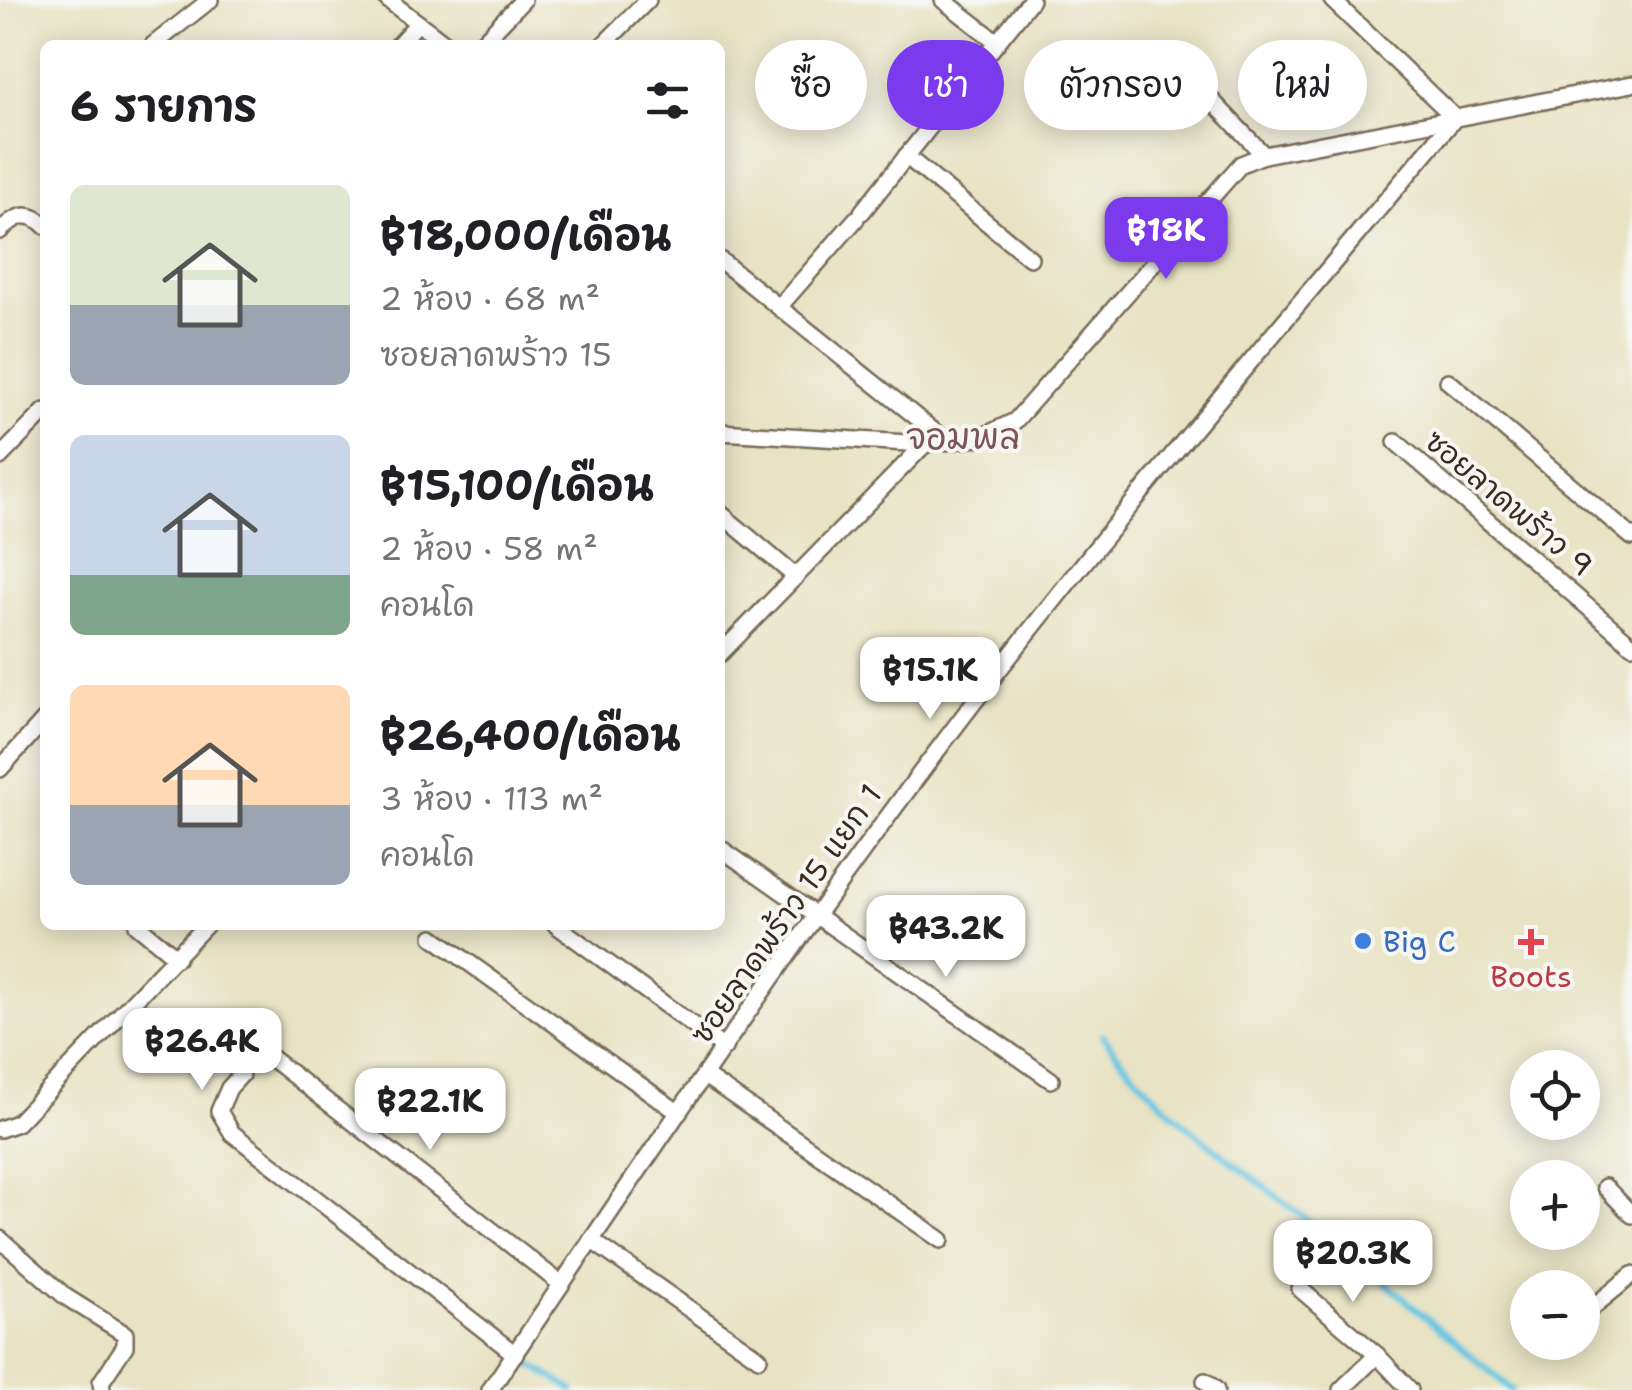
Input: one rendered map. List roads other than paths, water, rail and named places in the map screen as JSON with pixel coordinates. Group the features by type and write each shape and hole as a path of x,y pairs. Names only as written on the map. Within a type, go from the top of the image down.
{"street":[{"path":"159,40 210,0"},
{"path":"388,0 440,40"},
{"path":"485,40 524,0"},
{"path":"608,40 648,0"},
{"path":"943,0 994,40"},
{"path":"999,40 1030,0"},
{"path":"1332,0 1455,118"},
{"path":"403,40 418,23"},
{"path":"725,432 925,444 979,438 1016,420 1235,168 1264,154 1632,84"},
{"path":"1218,106 1264,154"},
{"name":"ซอยลาดพร้าว 15 แยก 1","path":"490,1390 816,916 957,724 1455,118"},
{"path":"779,307 860,215 927,130"},
{"path":"906,156 1030,258"},
{"path":"0,230 16,217 25,215 40,221"},
{"path":"725,264 945,440"},
{"path":"1448,381 1632,538"},
{"path":"0,456 40,416"},
{"name":"ซอยลาดพร้าว 9","path":"1396,442 1632,645"},
{"path":"725,649 925,444"},
{"path":"725,517 796,577"},
{"path":"0,769 40,725"},
{"path":"725,852 1051,1080"},
{"path":"144,930 177,958"},
{"path":"0,1130 17,1122 202,930"},
{"path":"563,930 724,1048"},
{"path":"433,937 679,1113"},
{"path":"271,1058 561,1284"},
{"path":"241,1074 219,1110 232,1133 514,1354"},
{"path":"705,1076 941,1240"},
{"path":"1605,1187 1632,1215"},
{"path":"0,1239 66,1297 125,1334 125,1346 101,1382 102,1390"},
{"path":"592,1240 759,1358"},
{"path":"1600,1301 1632,1274"},
{"path":"1300,1289 1377,1355 1410,1390"},
{"path":"1341,1390 1377,1355"}],"waterway":[{"path":"1102,1034 1124,1063 1175,1115 1343,1248 1512,1390"},
{"path":"520,1358 573,1390"}],"place":[{"name":"Big C","path":"1363,941"},
{"name":"Boots","path":"1531,942"}],"district":[{"name":"จอมพล","path":"963,436"}]}
